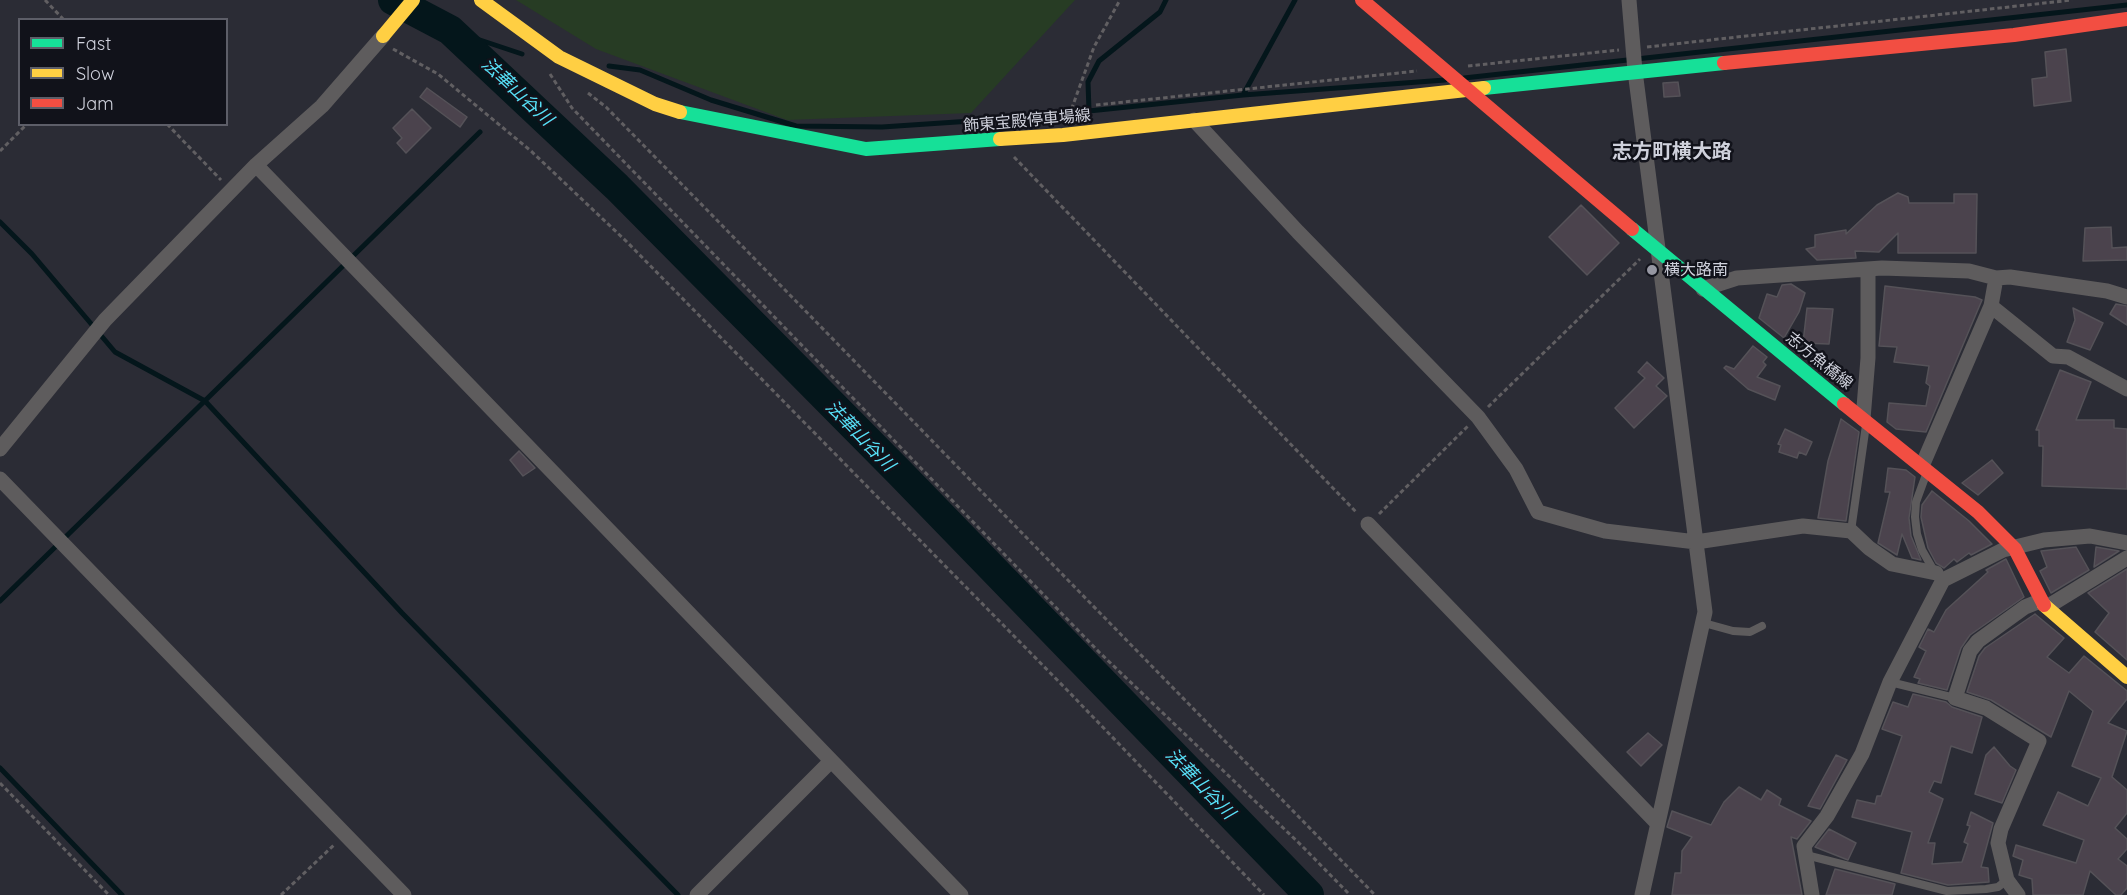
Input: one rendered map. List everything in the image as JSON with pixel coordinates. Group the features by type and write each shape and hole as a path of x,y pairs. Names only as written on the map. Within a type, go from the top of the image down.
{"main road":[{"path":"381,38 413,0"},
{"name":"飾東宝殿停車場線","path":"481,0 559,57 619,88 692,116 866,149 1063,135 1464,86 2014,35 2127,19"},
{"path":"1362,0 1464,86"},
{"name":"志方魚橋線","path":"1464,86 1703,289 1978,512 2015,549 2044,604 2127,677"}],"street":[{"path":"1629,0 1635,71 1705,612 1642,895"},
{"path":"0,448 105,320 256,165 322,106 381,38"},
{"path":"1194,120 1298,232 1478,417 1516,469 1538,512 1605,531 1696,542 1803,526 1851,531 1869,548 1892,564 1939,577 2003,550 2015,549 2044,540 2075,536 2105,537 2127,543"},
{"path":"256,165 961,895"},
{"path":"1865,420 1868,269"},
{"path":"1703,289 1737,278 1868,269 1969,271 1996,278 2010,277 2107,291 2127,297"},
{"path":"1924,468 1991,306 1996,278"},
{"path":"1991,306 2053,356 2067,357 2127,389"},
{"path":"0,479 404,895"},
{"path":"1368,524 1657,823"},
{"path":"2018,895 2007,880 1998,843 2001,829 2039,741 1986,708 1955,698 1970,651 1978,641 2025,607 2044,604 2127,558"},
{"path":"1812,895 1804,846 1827,816 1862,754 1890,682 1939,577"},
{"path":"697,895 831,761"}],"lane":[{"path":"1851,531 1865,420"},
{"path":"1924,468 1916,502 1917,534 1930,566 1939,577"},
{"path":"1704,623 1733,631 1750,632 1762,626"},
{"path":"1890,682 1955,698"},
{"path":"1806,855 1947,891 1986,889 1998,886 2007,880"}],"path":[{"path":"45,0 62,18"},
{"path":"1063,135 1094,47 1120,0"},
{"path":"1096,105 1634,51 2072,0"},
{"path":"381,38 438,74 531,151 627,242 1069,692 1264,895"},
{"path":"550,73 572,108 1099,652 1301,845 1350,895"},
{"path":"581,87 606,107 677,179 1375,895"},
{"path":"0,151 25,126"},
{"path":"169,126 231,190"},
{"path":"998,141 1368,524 1644,255 1659,250"},
{"path":"0,783 109,895"},
{"path":"282,895 344,834"}],"green space":[{"path":"516,0 1075,0 971,113 787,120 596,49"}],"building":[{"path":"2066,49 2071,101 2034,106 2032,79 2047,77 2045,52"},
{"path":"1678,82 1680,96 1664,97 1663,83"},
{"path":"427,88 467,117 460,127 420,97"},
{"path":"412,109 431,128 406,153 397,143 402,138 393,128"},
{"path":"1898,193 1908,197 1909,203 1954,203 1954,194 1977,194 1976,253 1898,253 1898,233 1879,252 1855,251 1856,258 1817,260 1806,249 1815,247 1815,235 1846,230 1846,234 1877,205"},
{"path":"1581,205 1619,243 1587,275 1549,237"},
{"path":"2111,227 2112,248 2127,247 2127,260 2083,261 2085,228"},
{"path":"1791,284 1805,293 1799,312 1784,338 1759,318 1767,294 1777,297 1782,285"},
{"path":"1885,286 1975,297 1982,300 1926,432 1896,429 1887,422 1889,403 1926,406 1930,386 1926,383 1929,366 1894,362 1897,347 1879,346"},
{"path":"2116,304 2127,306 2127,325 2110,314"},
{"path":"1807,308 1833,309 1829,344 1803,343"},
{"path":"2073,308 2103,323 2090,350 2067,342 2075,320"},
{"path":"1753,346 1767,357 1763,362 1766,365 1757,377 1780,386 1775,400 1748,389 1724,368 1726,366 1734,369"},
{"path":"1647,362 1664,378 1656,386 1667,396 1634,428 1615,408 1645,378 1638,372"},
{"path":"2060,370 2091,382 2076,420 2114,420 2114,428 2127,429 2127,489 2042,486 2043,446 2039,446 2039,430 2036,430"},
{"path":"1841,419 1859,432 1846,521 1818,518 1828,461"},
{"path":"1785,429 1812,442 1806,455 1799,452 1797,458 1779,452 1781,445 1778,444"},
{"path":"519,451 535,468 523,476 510,460"},
{"path":"1992,460 2003,473 1978,495 1962,483"},
{"path":"1888,468 1906,470 1915,477 1909,518 1911,536 1921,560 1912,558 1902,534 1897,555 1878,543 1890,492 1885,492"},
{"path":"1932,491 1969,521 1992,544 1971,555 1969,553 1957,562 1954,559 1944,568 1936,563 1928,548 1921,517 1922,505"},
{"path":"2076,547 2089,570 2051,593 2040,571 2047,567 2041,551"},
{"path":"2096,547 2119,551 2094,567"},
{"path":"2006,559 2024,597 1970,635 1961,648 1947,690 1918,683 1920,679 1914,677 1926,651 1919,647 1928,629 1934,632 1946,610 1988,572 1986,570"},
{"path":"2127,569 2127,660 2095,632 2109,613 2088,593"},
{"path":"2035,614 2064,638 2047,657 2069,673 2084,656 2127,691 2127,699 2108,723 2127,731 2112,777 2127,790 2127,813 2115,828 2127,839 2127,849 2118,859 2127,866 2127,888 2121,895 2116,895 2090,871 2083,895 2033,895 2032,879 2019,875 2023,860 2013,856 2016,845 2076,863 2084,840 2043,825 2058,792 2088,806 2101,778 2072,766 2093,711 2069,691 2051,737 1991,700 1967,692 1979,656 1985,648"},
{"path":"1913,694 1946,702 1952,707 1982,717 1972,753 1951,746 1941,783 1934,781 1929,792 1943,799 1928,843 1935,843 1932,864 1962,862 1968,844 1964,842 1970,826 1967,825 1971,812 1993,823 1981,867 1988,868 1989,882 1948,885 1901,873 1912,832 1852,817 1857,800 1875,804 1877,796 1881,796 1902,736 1882,729 1893,702 1908,707"},
{"path":"1648,733 1662,745 1641,766 1627,752"},
{"path":"1994,747 2016,770 2002,803 1975,794 1986,755"},
{"path":"1836,755 1847,760 1820,809 1808,806"},
{"path":"1739,787 1761,800 1767,790 1781,799 1779,805 1811,821 1797,839 1791,837 1802,895 1672,895 1675,873 1681,873 1682,851 1692,837 1667,827 1672,811 1711,825 1724,802"},
{"path":"1829,829 1856,843 1848,860 1815,847"},
{"path":"1835,869 1895,884 1892,895 1826,895"}],"waterway":[{"name":"法華山谷川","path":"393,0 450,30 617,187 900,473 1309,895"},
{"path":"1089,111 1088,82 1099,61 1160,12 1166,0"},
{"path":"1243,95 1295,0"},
{"path":"1464,78 2127,5"},
{"path":"450,30 522,54"},
{"path":"609,66 640,70 711,100 796,126 882,127 1031,117 1243,95 1445,80"},
{"path":"0,601 480,132"},
{"path":"0,222 32,254 115,352 205,401 402,613 678,895"},
{"path":"0,768 122,895"}],"traffic: fast":[{"path":"1484,88 1724,63"},
{"path":"680,112 866,149 1000,139"},
{"path":"1632,229 1844,404"}],"traffic: slow":[{"path":"383,36 413,0"},
{"path":"481,0 559,57 655,104 680,112"},
{"path":"1000,139 1063,135 1484,88"},
{"path":"2044,605 2127,677"}],"traffic: jam":[{"path":"1362,0 1632,229"},
{"path":"1724,63 2014,35 2127,19"},
{"path":"1844,404 1978,512 2015,549 2044,605"}],"place":[{"name":"横大路南","path":"1652,270"}],"district":[{"name":"志方町横大路","path":"1672,152"}]}
